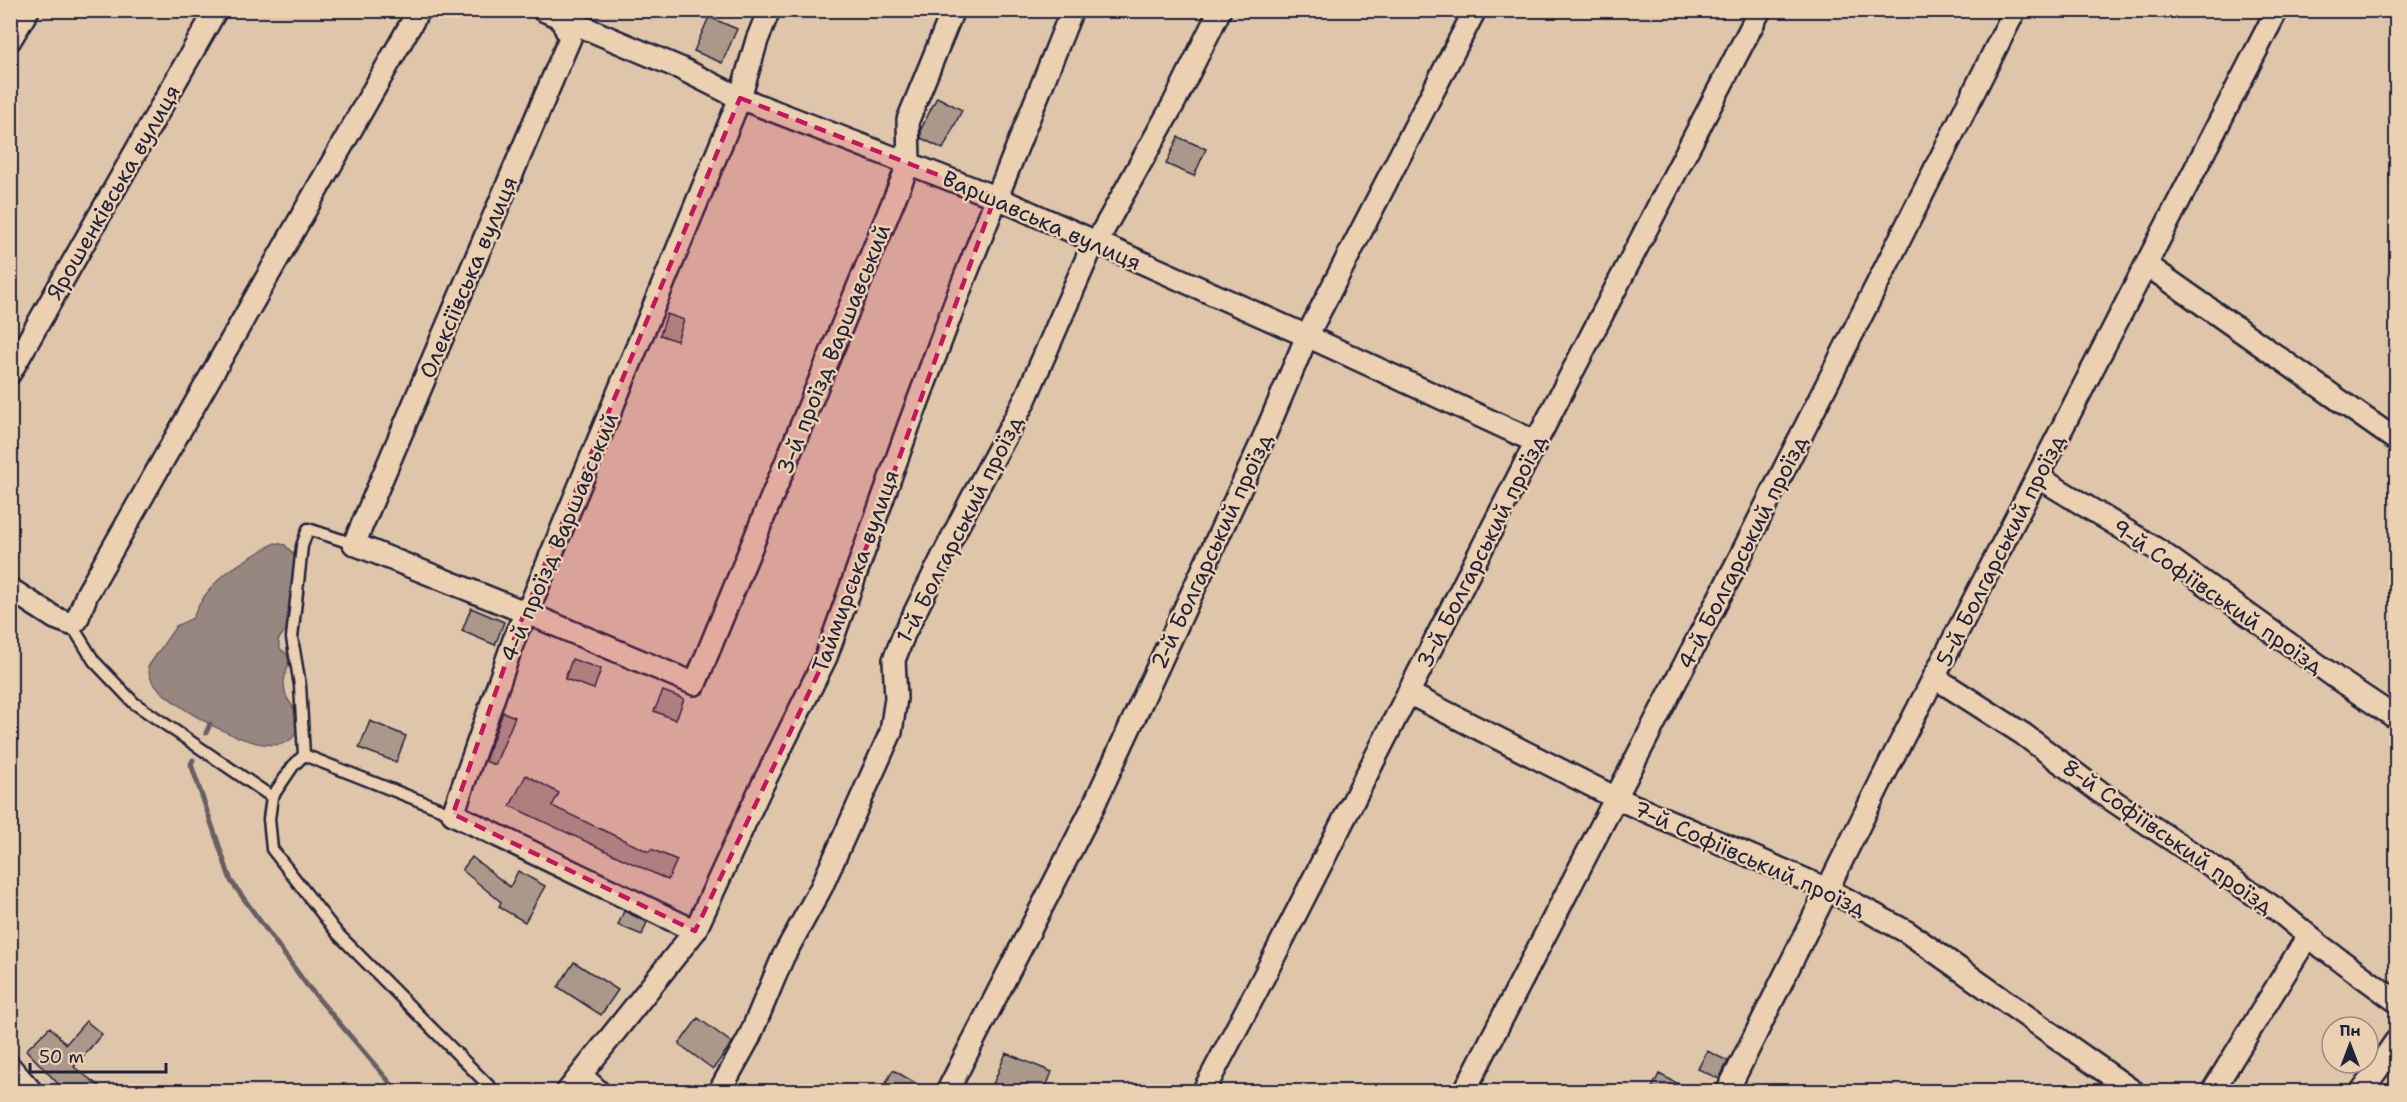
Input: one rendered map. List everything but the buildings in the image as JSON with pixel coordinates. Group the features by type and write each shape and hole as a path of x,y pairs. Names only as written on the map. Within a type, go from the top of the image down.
{"street":[{"path":"10,40 28,10"},
{"name":"Ярошенківська вулиця","path":"10,373 216,10"},
{"path":"10,589 55,618 71,624 77,620 87,594 419,10"},
{"name":"4-й проїзд Варшавський","path":"453,814 517,631 527,613 740,98 757,40 769,10"},
{"name":"3-й проїзд Варшавський","path":"527,613 695,684 909,163 908,120 953,10"},
{"name":"Таймирська вулиця","path":"567,1092 695,931 758,794 826,657 909,425 995,197 1072,10"},
{"name":"1-й Болгарський проїзд","path":"719,1092 748,1038 783,957 821,888 891,732 896,698 894,660 904,634 970,502 1024,402 1094,242 1101,234 1174,103 1220,10"},
{"name":"2-й Болгарський проїзд","path":"947,1092 1092,809 1261,444 1307,336 1475,10"},
{"name":"3-й Болгарський проїзд","path":"1203,1092 1760,10"},
{"name":"4-й Болгарський проїзд","path":"1464,1092 1616,798 2015,10"},
{"name":"5-й Болгарський проїзд","path":"1727,1092 1934,677 2277,10"},
{"name":"Варшавська вулиця","path":"556,13 576,26 680,68 740,98 995,197 1307,336 1536,442"},
{"name":"Олексіївська вулиця","path":"354,544 570,38 556,13"},
{"path":"2147,265 2397,440"},
{"name":"9-й Софіївський проїзд","path":"2038,477 2161,552 2342,682 2397,718"},
{"path":"354,544 527,613"},
{"name":"8-й Софіївський проїзд","path":"1934,677 2023,734 2100,792 2276,909 2308,936 2397,1001"},
{"name":"7-й Софіївський проїзд","path":"1408,693 1616,798 1827,889 1907,932 2134,1092"},
{"path":"453,814 695,931"},
{"path":"2212,1092 2308,936"},
{"path":"2361,1092 2388,1055"},
{"path":"10,1068 32,1092"},
{"path":"581,1075 599,1092"}],"lane":[{"path":"354,544 308,529 302,546 292,638 300,685 304,755 293,766 272,797 269,819 272,849 337,933 495,1092"},
{"path":"71,624 94,661 134,703 272,797"},
{"path":"304,755 453,814"}],"highlighted area":[{"path":"740,98 995,197 826,657 695,931 453,814 517,631"}],"shaded area":[{"path":"275,543 285,545 296,557 288,627 278,640 280,649 289,661 284,685 299,726 286,742 270,745 249,741 226,732 181,707 154,684 148,667 176,626 193,618 216,582 237,565"}],"waterway":[{"path":"206,733 210,724"},
{"path":"193,760 191,764 231,881 306,984 398,1092"}]}
